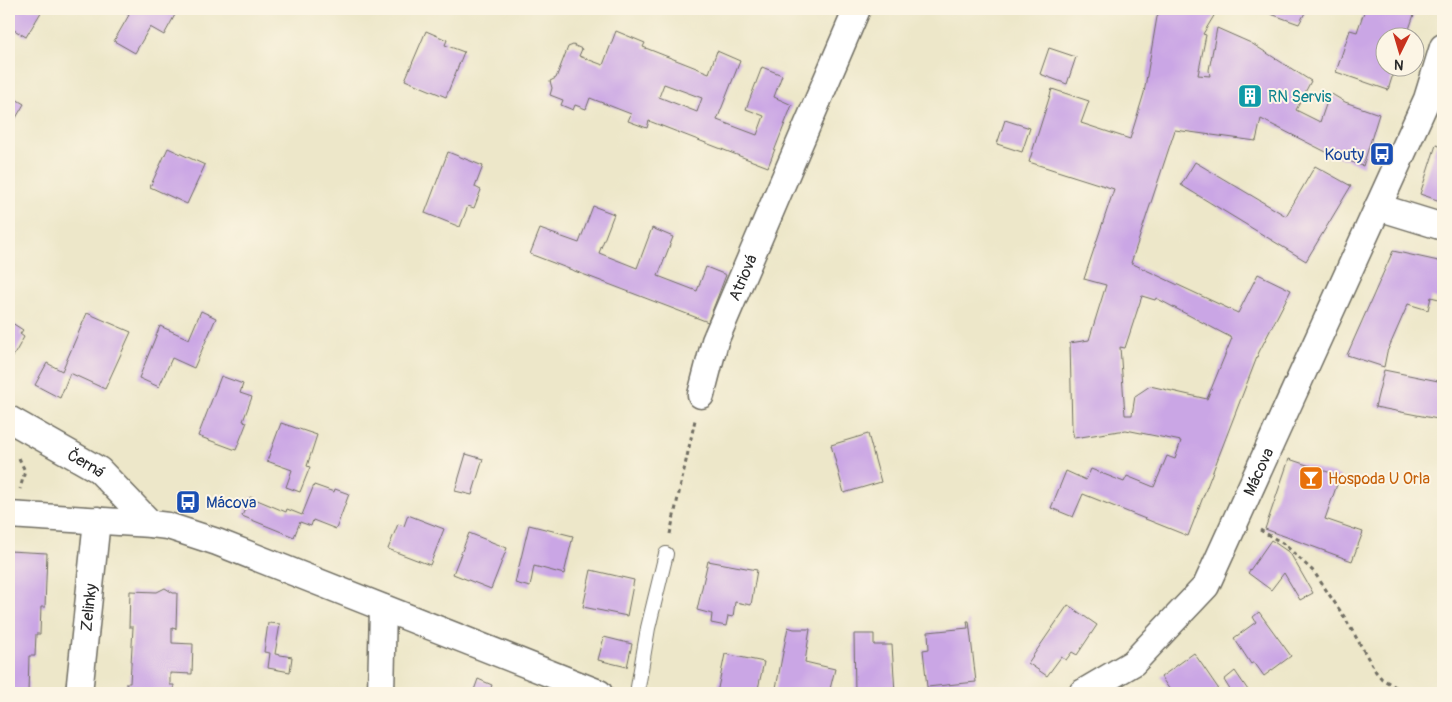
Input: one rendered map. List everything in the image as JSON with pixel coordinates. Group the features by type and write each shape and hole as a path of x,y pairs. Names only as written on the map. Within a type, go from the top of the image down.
{"street":[{"name":"Atriová","path":"700,395 715,341 851,10"},
{"name":"Mácova","path":"1082,693 1133,663 1206,586 1427,99 1443,47"},
{"path":"1378,206 1443,227"},
{"name":"Černá","path":"14,422 99,470 151,524"},
{"path":"13,505 97,520 151,524 177,529 217,542 599,693"},
{"name":"Zelinky","path":"79,693 97,520"},
{"path":"381,693 383,608"}],"lane":[{"path":"637,693 648,628 666,554"}],"path":[{"path":"666,554 700,395"},
{"path":"13,505 24,479 25,471 14,448 14,422"},
{"path":"1257,528 1284,544 1314,572 1345,618 1376,672 1382,679 1406,693"}],"building":[{"path":"9,9 43,9 26,37 9,27"},
{"path":"119,9 170,9 176,13 164,35 150,27 135,53 114,41 129,15"},
{"path":"1162,9 1218,9 1203,34 1206,35 1198,75 1210,76 1209,70 1217,28 1251,43 1311,81 1296,110 1320,122 1330,93 1345,102 1379,114 1363,166 1328,153 1261,119 1256,141 1175,130 1131,263 1238,313 1258,274 1291,290 1259,352 1188,536 1083,494 1073,517 1051,508 1066,471 1086,480 1091,469 1124,482 1127,476 1154,487 1167,456 1175,459 1181,441 1126,430 1074,438 1072,429 1070,343 1089,340 1106,285 1084,279 1114,189 1029,162 1052,89 1089,101 1081,123 1130,139 1144,93 1157,17","holes":["1142,296 1155,300 1156,298 1232,338 1207,399 1150,386 1135,396 1132,415 1125,415 1120,347 1125,348"]},
{"path":"1257,9 1307,9 1299,24"},
{"path":"1365,9 1416,9 1409,28 1374,28 1374,78 1392,78 1388,90 1336,72 1350,30 1357,32"},
{"path":"426,31 447,40 445,45 464,52 446,97 405,80"},
{"path":"616,31 645,43 643,47 709,73 717,51 740,61 717,120 757,135 764,116 746,109 762,67 782,75 774,97 792,105 768,167 649,121 647,128 628,121 631,114 590,98 586,109 575,105 573,110 561,105 563,100 550,95 552,88 550,81 556,78 568,47 573,45 582,49 579,56 603,65","holes":["664,84 702,98 697,112 659,97"]},
{"path":"1049,48 1076,57 1067,84 1040,74"},
{"path":"9,95 24,104 9,130"},
{"path":"1005,120 1030,128 1022,152 997,144"},
{"path":"1436,145 1443,147 1443,202 1420,194"},
{"path":"168,148 205,165 187,204 150,187"},
{"path":"448,152 483,166 475,187 481,190 474,208 468,206 460,227 425,213"},
{"path":"1195,162 1286,216 1315,166 1351,186 1306,261 1181,185"},
{"path":"593,206 614,214 599,253 637,268 652,228 673,237 658,276 697,291 706,267 726,275 708,322 530,254 540,229 579,243"},
{"path":"1393,251 1443,262 1443,300 1431,297 1428,310 1408,304 1387,352 1384,367 1347,355"},
{"path":"201,311 216,318 194,368 172,358 159,387 139,378 160,326 189,339"},
{"path":"87,313 131,332 105,389 70,373 60,398 35,385 47,363 62,371"},
{"path":"9,321 23,330 20,334 24,337 9,364"},
{"path":"1384,370 1443,382 1443,420 1375,407"},
{"path":"221,376 243,384 240,393 252,397 243,421 247,422 236,450 198,436"},
{"path":"281,423 317,435 307,466 310,467 300,492 286,487 292,470 267,461"},
{"path":"868,434 881,482 844,493 831,445"},
{"path":"466,454 483,459 472,495 455,491"},
{"path":"1289,459 1340,476 1325,519 1363,532 1352,561 1265,529"},
{"path":"314,485 334,492 335,489 349,494 336,529 313,520 311,526 300,522 294,537 242,516 250,497 286,512 287,509 302,515"},
{"path":"408,515 444,529 430,565 388,549 398,524 404,526"},
{"path":"529,525 573,536 564,574 534,566 530,587 515,583"},
{"path":"469,533 507,548 491,589 453,574"},
{"path":"1271,540 1290,553 1313,593 1300,600 1284,573 1271,590 1248,573"},
{"path":"9,551 47,553 45,607 41,607 40,634 36,634 35,656 29,656 28,693 9,693"},
{"path":"708,561 757,570 751,605 735,602 733,617 728,616 726,626 711,623 712,614 697,610"},
{"path":"591,570 634,580 627,616 583,607"},
{"path":"165,588 173,593 177,593 176,629 172,628 172,643 193,644 192,674 170,673 170,685 174,685 173,693 126,693 126,683 130,683 133,627 129,627 130,591 157,592"},
{"path":"1068,605 1097,625 1077,655 1072,652 1066,660 1061,657 1047,676 1028,663"},
{"path":"1259,612 1291,656 1264,676 1254,662 1251,664 1234,638 1256,622 1253,617"},
{"path":"967,621 969,621 976,682 927,687 923,650 929,649 928,632 968,628"},
{"path":"268,623 280,624 275,654 292,657 290,672 268,668 270,653 264,652"},
{"path":"788,627 810,629 805,662 835,669 829,693 775,693"},
{"path":"854,634 874,634 874,645 892,645 895,693 855,693"},
{"path":"604,637 632,644 627,667 598,660"},
{"path":"1194,653 1218,688 1212,693 1172,693 1161,677"},
{"path":"725,654 764,662 757,693 717,693"},
{"path":"1235,671 1250,693 1232,693 1224,680"},
{"path":"478,679 492,685 489,693 473,693"}],"place":[{"name":"RN Servis","path":"1250,96"},
{"name":"Kouty","path":"1382,154"},
{"name":"Hospoda U Orla","path":"1311,478"},
{"name":"Mácova","path":"188,502"}]}
